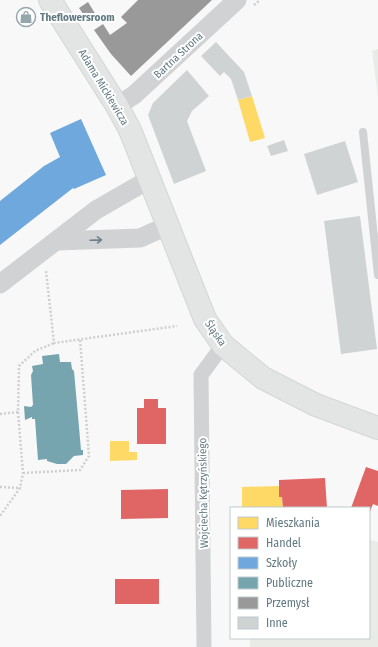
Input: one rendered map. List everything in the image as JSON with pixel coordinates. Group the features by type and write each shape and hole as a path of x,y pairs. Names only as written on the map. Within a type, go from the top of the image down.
{"main road":[{"name":"Adama Mickiewicza","path":"50,0 117,106 130,130 148,180"},
{"name":"Śląska","path":"148,180 205,319 223,345 263,378 316,405 378,428"}],"street":[{"name":"Bartna Strona","path":"117,106 134,95 237,0"},
{"path":"0,284 58,241 96,210 148,180"},
{"path":"58,241 140,238 168,226"},
{"name":"Wojciecha Kętrzyńskiego","path":"204,647 201,375 223,345"}],"lane":[{"path":"363,132 378,275"}],"path":[{"path":"45,267 54,343"},
{"path":"0,516 20,488 24,473 18,412 19,366 35,351 54,343 177,326"},
{"path":"24,473 80,470 89,456 80,339"},
{"path":"0,414 18,412"},
{"path":"0,487 20,488"}],"shaded area":[{"path":"378,49 378,96 372,51"},
{"path":"370,539 378,542 378,647 250,647 250,639 370,639"}],"building: Mieszkania":[{"path":"252,96 265,138 250,142 238,100"},
{"path":"110,441 129,441 129,452 137,452 137,460 110,461"},
{"path":"279,486 279,497 282,497 283,507 242,507 242,487"}],"building: Handel":[{"name":"Theflowersroom","path":"26,10 32,20 25,25 19,15"},
{"path":"144,399 158,399 158,408 166,408 166,444 137,444 137,408 144,408"},
{"path":"366,467 378,471 378,506 373,504 370,512 370,507 351,507"},
{"path":"325,478 327,507 283,507 282,497 279,497 279,480"},
{"path":"168,489 168,518 121,519 121,490"},
{"path":"115,579 159,579 159,604 115,604"}],"building: Szkoły":[{"path":"81,119 106,175 74,189 73,188 0,245 0,201 44,166 60,157 50,133"}],"building: Publiczne":[{"path":"59,354 60,362 71,362 72,369 74,371 81,450 83,450 83,455 74,456 66,464 57,464 47,461 47,459 38,460 35,419 32,419 32,417 25,420 24,406 31,407 33,405 31,375 33,371 32,366 43,364 42,356"}],"building: Przemysł":[{"path":"138,0 212,0 131,76 111,54 94,30 103,24 110,35 127,23 121,17"},
{"path":"88,2 96,15 88,21 79,8"}],"building: Inne":[{"path":"216,42 244,72 252,96 238,100 231,79 224,72 220,76 201,56"},
{"path":"187,70 209,96 192,111 187,121 206,171 174,184 148,115 153,103"},
{"path":"284,140 288,151 271,156 267,146"},
{"path":"345,141 358,182 317,195 304,154"},
{"path":"360,216 377,349 341,354 324,221"}],"place":[{"name":"Theflowersroom","path":"26,17"}]}
